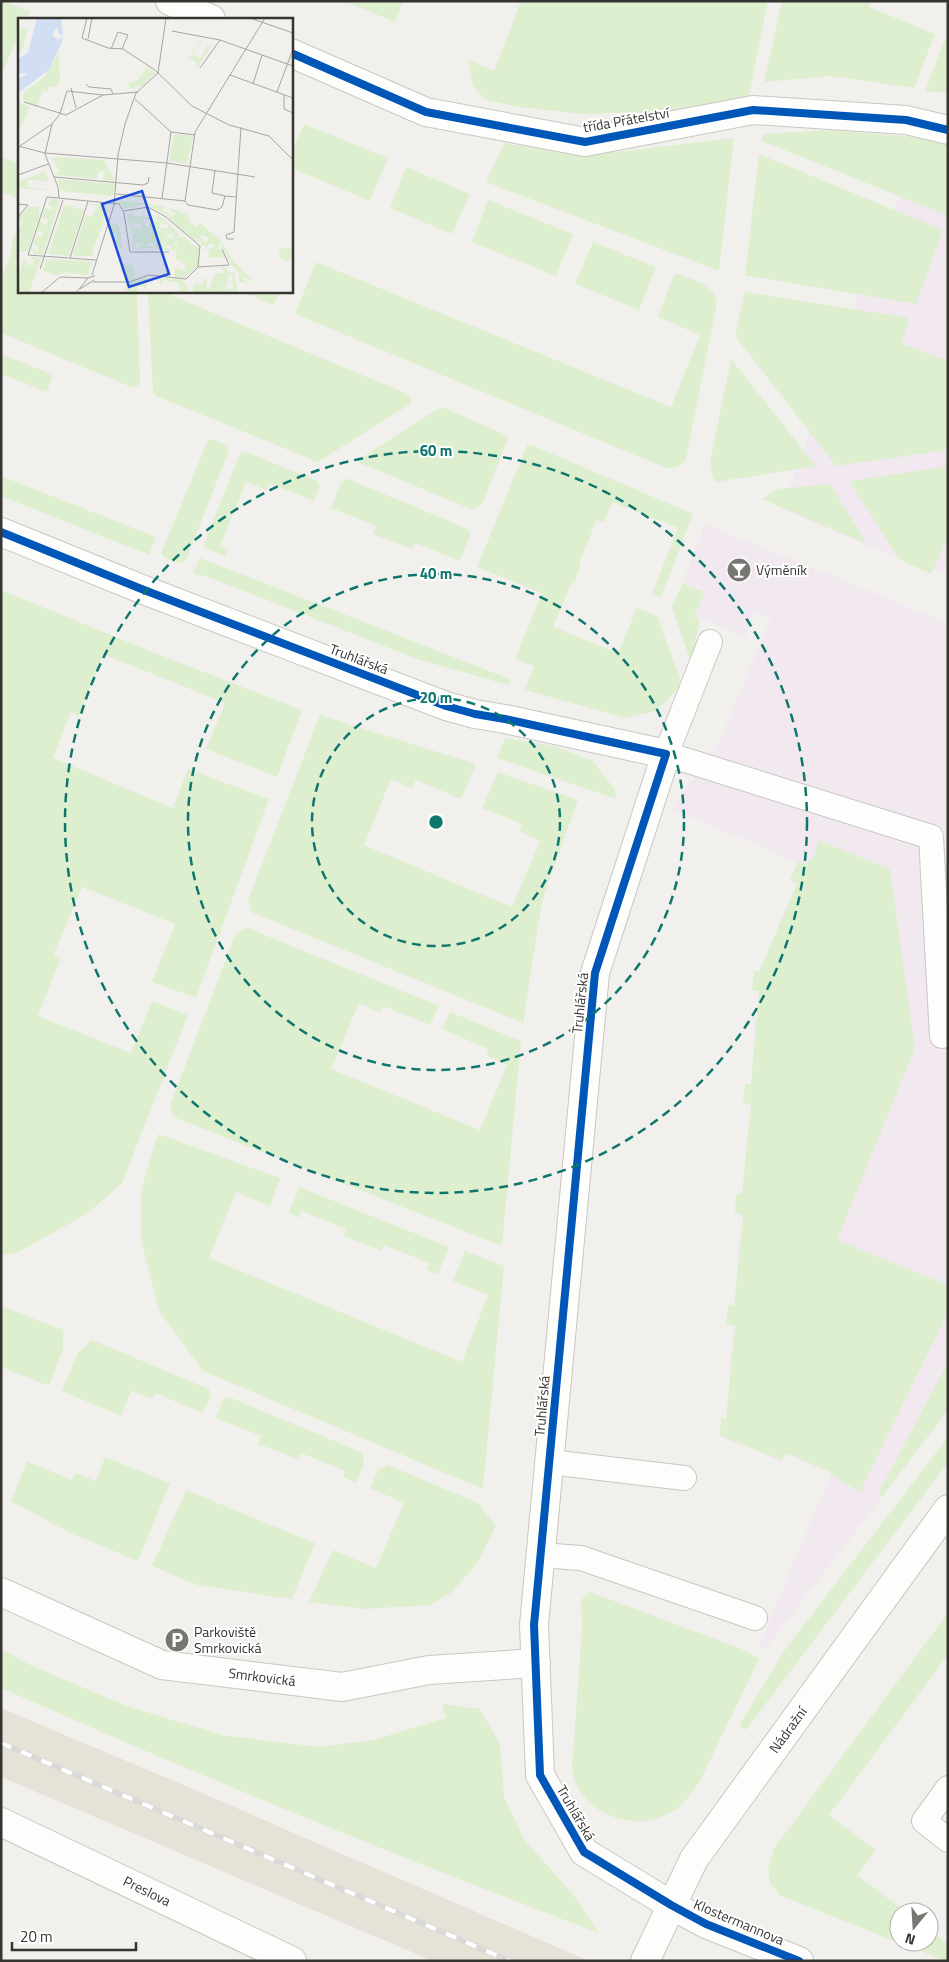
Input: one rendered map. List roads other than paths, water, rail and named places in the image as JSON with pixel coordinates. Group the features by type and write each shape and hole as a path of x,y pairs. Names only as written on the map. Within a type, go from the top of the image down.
{"street":[{"path":"170,1 209,18"},
{"name":"třída Přátelství","path":"292,54 426,112 585,142 753,110 906,120 948,130"},
{"name":"Truhlářská","path":"1,532 144,590 446,706 475,714 666,754 595,972 534,1625 540,1775 584,1852 670,1905"},
{"name":"Nádražní","path":"645,1961 670,1905 694,1859 948,1509"},
{"name":"Smrkovická","path":"1,1592 162,1665 342,1687 429,1670 536,1663"},
{"name":"Preslova","path":"1,1822 292,1961"},
{"name":"Klostermannova","path":"670,1905 706,1924 799,1961"}],"lane":[{"name":"Truhlářská","path":"710,642 666,754 930,837 942,1036"},
{"path":"550,1462 684,1478"},
{"path":"541,1555 581,1558 755,1618"},
{"path":"948,1788 924,1821 948,1840"}],"railway":[{"path":"1,1743 510,1961"}],"place":[{"name":"Výměník","path":"739,570"},
{"name":"Parkoviště Smrkovická","path":"177,1640"}]}
